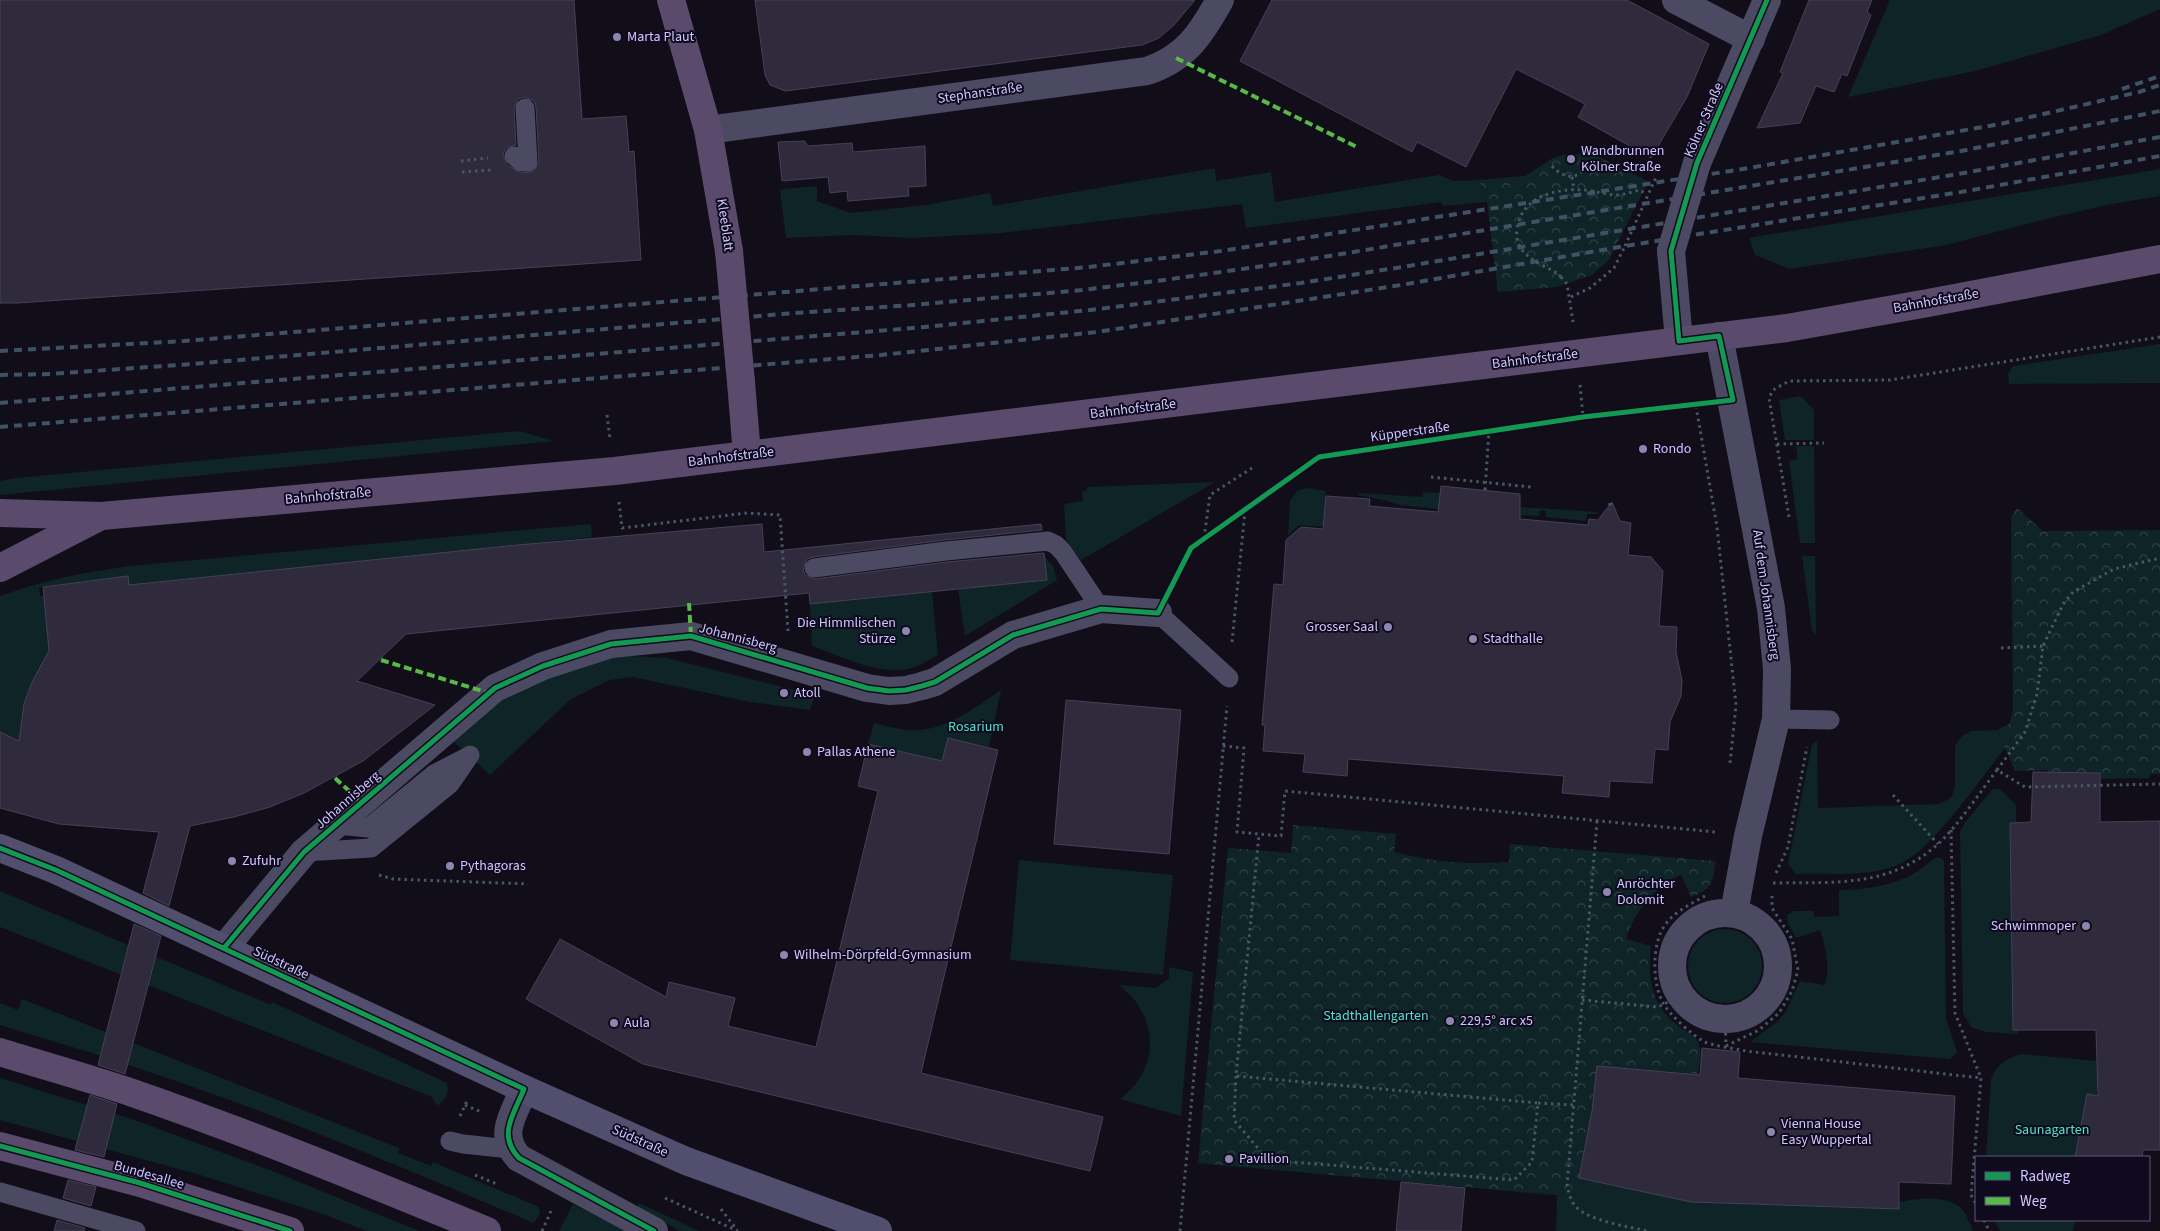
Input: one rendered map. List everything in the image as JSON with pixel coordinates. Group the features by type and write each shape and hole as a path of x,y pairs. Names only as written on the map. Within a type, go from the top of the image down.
{"main road":[{"name":"Kleeblatt","path":"671,0 708,130 729,251 747,456"},
{"name":"Bahnhofstraße","path":"0,513 101,516 615,471 747,456 1787,328 1928,304 2160,259"},
{"name":"Bahnhofstraße","path":"0,568 101,516"},
{"path":"0,1052 125,1091 217,1124 359,1178 487,1231"},
{"name":"Bundesallee","path":"0,1146 140,1183 290,1231"}],"street":[{"name":"Stephanstraße","path":"708,130 1148,71 1164,65 1189,47 1204,28 1220,0"},
{"path":"1676,0 1751,39"},
{"name":"Kölner Straße","path":"1679,341 1671,251 1697,164 1767,0"},
{"name":"Auf dem Johannisberg","path":"1719,336 1733,400 1771,608 1777,669 1776,719 1748,836 1734,913"},
{"name":"Johannisberg","path":"224,948 304,852 495,688 543,666 611,644 692,636 867,688 889,691 906,690 935,682 1013,635 1101,609 1158,613"},
{"name":"Südstraße","path":"0,848 56,870 524,1089 686,1161 878,1231"},
{"path":"1716,913 1734,913 1751,920 1764,930 1774,945 1778,962 1777,979 1770,996 1726,1033 1708,1018 1672,1000 1671,962 1675,944 1685,930 1699,919 1716,913"},
{"path":"524,1089 508,1124 510,1149 519,1158 654,1231"}],"lane":[{"path":"517,162 528,162 524,108"},
{"path":"814,568 946,551 1048,541 1056,545 1063,552 1101,609"},
{"path":"1158,613 1229,678"},
{"path":"1776,719 1830,720"},
{"path":"304,852 371,848 450,784 470,755 434,774 368,828 337,824"},
{"path":"450,1141 510,1149"},
{"path":"0,1192 136,1231"}],"path":[{"path":"1552,166 1565,176 1572,177 1581,173 1590,160"},
{"path":"1571,298 1590,288 1614,268 1657,175"},
{"path":"1572,177 1574,190"},
{"path":"1561,277 1528,258 1522,250 1516,235 1519,218 1532,200 1544,194 1574,190 1588,190 1606,195 1619,195 1639,190 1647,194"},
{"path":"1790,521 1769,398 1773,390 1789,380 1890,380 2160,337"},
{"path":"1696,406 1717,527 1736,705 1730,764"},
{"path":"1485,490 1489,431"},
{"path":"1777,444 1824,443"},
{"path":"1204,538 1210,495 1252,468"},
{"path":"1431,477 1531,487"},
{"path":"1610,503 1610,510"},
{"path":"1180,1231 1245,511"},
{"path":"780,515 787,620"},
{"path":"1771,883 1841,882 1884,876 1915,862 1938,844 2025,732 2037,694 2043,646 2063,604 2073,592 2114,569 2160,558"},
{"path":"2001,648 2043,646"},
{"path":"1740,878 1716,877 1713,891 1682,908 1661,931 1656,948 1655,970 1657,986 1672,1000 1682,1025 1703,1041 1716,1046 1726,1033 1759,1030 1778,1013 1792,991 1798,970 1792,939 1772,908 1771,883 1788,847 1807,753 1806,720"},
{"path":"1223,746 1244,748 1237,832 1281,836 1285,792 1748,836"},
{"path":"1997,770 2025,787 2160,784"},
{"path":"1893,795 1938,844"},
{"path":"1597,821 1567,1186 1570,1199 1577,1208 1604,1221 1648,1231"},
{"path":"1950,829 1955,1013 1981,1078 1972,1195 1975,1202"},
{"path":"1258,834 1236,1076 1234,1120 1268,1160 1514,1180 1532,1162 1538,1103"},
{"path":"393,879 528,884"},
{"path":"1582,1000 1658,1007 1672,1000"},
{"path":"1726,1033 1746,1051 1981,1078"},
{"path":"450,1141 480,1068"},
{"path":"1236,1076 1573,1105"},
{"path":"470,1173 507,1188"}],"green space":[{"path":"1890,0 2160,0 2160,9 2101,35 1975,71 1848,97"},
{"path":"1582,154 1599,157 1648,181 1609,260 1592,275 1557,287 1498,292 1487,202 1479,180 1525,176 1553,158"},
{"path":"1215,168 1216,181 1271,172 1275,202 1439,175 1453,181 1479,180 1487,202 1443,206 1441,202 1246,228 1242,204 1002,233 912,238 853,235 786,238 780,189 817,186 817,201 851,213 926,205 990,193 993,206"},
{"path":"2160,169 2160,196 2111,204 1946,245 1789,269 1755,255 1749,238"},
{"path":"2160,344 2160,383 2009,384 2008,374 2013,366"},
{"path":"1801,396 1814,410 1814,440 1785,440 1779,400"},
{"path":"519,431 554,441 0,495 0,481 17,478"},
{"path":"1796,446 1814,446 1815,543 1800,543 1789,461 1798,459"},
{"path":"1215,482 1081,560 1066,540 1064,504 1083,501 1082,491 1087,490 1087,487"},
{"path":"1306,488 1326,491 1324,527 1299,525 1288,535 1290,501 1297,491"},
{"path":"1423,492 1441,493 1440,509 1399,505 1358,495 1358,493 1422,497"},
{"path":"1521,507 1597,512 1597,514 1587,514 1586,521 1546,517 1546,511 1540,510 1539,516 1520,515"},
{"path":"2017,508 2043,531 2160,530 2160,774 2150,774 2149,778 2048,780 2048,770 2015,771 1997,730 2009,724 2013,711 2011,517"},
{"path":"591,524 592,537 129,585 127,576 39,587 40,596 44,596 50,663 21,742 0,732 0,596 63,578 129,566"},
{"path":"1044,556 1053,566 1057,580 965,636 958,589 1046,580"},
{"path":"1802,556 1815,556 1816,634 1812,630"},
{"path":"932,592 938,655 921,664 902,670 879,669 812,646 810,604"},
{"path":"613,655 667,658 815,695 810,710 750,702 633,677 609,680 571,699 490,775 453,741 497,699 550,675"},
{"name":"Rosarium","path":"1001,690 989,747 948,738 942,761 868,744 874,723 914,730 937,727 966,713"},
{"path":"1997,730 2005,748 1942,828 1928,843 1902,863 1877,871 1836,874 1796,874 1788,864 1812,744 1817,741 1818,808 1939,804 1951,798 1955,787 1955,746 1962,736 1971,731"},
{"path":"1994,789 2000,789 2016,805 2016,822 2010,823 2013,1030 2019,1030 2018,1034 1985,1032 1971,1027 1963,1013 1960,832 1964,824"},
{"name":"Stadthallengarten","path":"1293,825 1396,834 1394,852 1451,862 1509,862 1510,844 1716,861 1714,875 1708,888 1698,894 1691,897 1681,874 1662,887 1640,909 1626,939 1651,946 1650,969 1653,990 1662,1009 1669,1018 1697,1040 1700,1052 1698,1074 1597,1066 1592,1111 1576,1197 1198,1163 1228,848 1291,853"},
{"path":"1936,858 1941,858 1944,861 1946,1018 1957,1052 1950,1059 1750,1042 1777,1022 1786,1011 1800,981 1825,985 1827,957 1820,930 1796,938 1788,923 1787,915 1794,911 1814,911 1814,917 1839,916 1839,890 1868,888 1896,882 1916,872"},
{"path":"1019,860 1173,875 1163,975 1010,960"},
{"path":"0,891 271,1005 272,1002 447,1083 448,1090 446,1096 437,1106 432,1097 0,927"},
{"path":"1725,929 1746,935 1756,945 1762,966 1756,987 1746,997 1725,1003 1704,997 1694,987 1688,966 1694,945 1704,935"},
{"path":"1169,967 1193,972 1181,1116 1120,1099 1131,1090 1139,1079 1149,1054 1150,1041 1144,1015 1134,1000 1120,985 1156,988 1169,978"},
{"path":"22,999 399,1148 398,1153 431,1166 433,1162 539,1207 540,1213 534,1223 344,1144 249,1107 114,1060 0,1025 0,1003 18,1010"},
{"name":"Saunagarten","path":"2022,1054 2098,1061 2097,1096 2087,1094 2075,1156 1986,1156 1991,1079 1996,1069 2012,1057"},
{"path":"0,1078 132,1119 275,1172 419,1231 367,1231 323,1214 197,1174 0,1120"},
{"path":"1579,1178 1691,1202 1899,1209 1899,1202 1936,1199 1950,1202 1960,1207 1967,1216 1973,1231 1556,1231 1557,1195 1576,1197"},
{"path":"639,1203 699,1231 680,1231 637,1207"},
{"path":"573,1204 620,1228 626,1231 559,1231"},
{"path":"1995,1221 2075,1221 2073,1231 2000,1231"}],"building":[{"path":"0,0 574,0 582,119 626,116 629,152 634,151 641,260 0,303","holes":["525,97 534,101 539,161 534,171 521,173 507,165 503,154 506,148 516,145 514,108 518,99"]},
{"path":"755,0 1195,0 1174,25 1159,38 1142,45 785,91 770,85 765,75"},
{"path":"1272,0 1627,0 1709,44 1687,97 1651,158 1578,117 1585,104 1516,69 1466,167 1417,142 1412,152 1240,61"},
{"path":"1809,0 1872,0 1867,12 1871,15 1847,76 1842,74 1834,92 1816,86 1800,123 1757,128 1783,73 1780,72"},
{"path":"805,141 807,146 852,143 853,152 925,146 926,186 908,187 909,196 848,201 847,191 830,193 828,177 782,181 778,142"},
{"name":"Stadthalle","path":"1441,486 1520,494 1520,519 1588,525 1589,519 1598,520 1612,502 1620,521 1631,523 1628,555 1651,557 1663,571 1659,626 1677,627 1676,652 1682,680 1681,696 1670,722 1668,750 1655,749 1652,783 1610,781 1609,797 1562,793 1564,776 1348,759 1347,776 1303,772 1305,754 1263,751 1265,725 1262,725 1274,584 1283,585 1286,540 1301,527 1323,529 1326,496 1370,499 1369,506 1438,512"},
{"path":"762,524 764,552 1041,524 1042,530 813,557 807,559 803,569 805,575 815,579 947,562 1044,553 1047,580 810,604 809,593 406,634 357,681 435,705 363,761 304,793 270,807 190,826 169,906 143,893 159,832 59,824 0,808 0,732 19,741 24,704 32,682 49,651 43,587 128,576 129,585 517,545"},
{"path":"1066,700 1181,710 1169,854 1054,844"},
{"path":"948,738 998,750 921,1073 1103,1117 1090,1171 643,1064 526,999 560,939 666,997 669,982 735,998 728,1026 816,1047 878,791 858,786 868,744 942,761"},
{"name":"Schwimmoper","path":"2033,772 2100,773 2100,822 2160,821 2160,1150 2143,1150 2142,1156 2075,1156 2087,1094 2098,1096 2096,1030 2013,1030 2010,823 2031,822"},
{"path":"134,924 161,936 125,1074 98,1065"},
{"name":"Vienna House Easy Wuppertal","path":"1702,1048 1740,1052 1738,1078 1955,1096 1951,1184 1899,1182 1899,1209 1691,1202 1579,1178 1592,1111 1597,1066 1700,1075"},
{"path":"90,1095 117,1104 104,1157 75,1150"},
{"path":"68,1180 96,1187 91,1206 63,1198"},
{"path":"1401,1182 1465,1188 1461,1231 1396,1231"},
{"path":"57,1220 85,1228 84,1231 54,1231"}],"railway":[{"path":"2122,89 2160,76"},
{"path":"0,351 184,341 957,278 1089,267 1221,251 1749,168 2000,124 2139,92 2160,85"},
{"path":"0,375 50,374 192,364 782,314 913,305 1082,290 1164,280 1299,261 1961,151 2160,111"},
{"path":"0,403 925,327 1099,309 1301,283 1402,267 1964,173 2160,137"},
{"path":"0,427 881,355 1097,332 1401,285 1625,246 1967,191 2160,156"}],"marked path":[{"path":"1176,58 1357,147"},
{"path":"689,603 691,636"},
{"path":"381,660 489,693"},
{"path":"335,778 362,803"}],"cycle path":[{"name":"Küpperstraße","path":"224,948 304,852 495,688 543,666 611,644 691,636 867,688 889,691 906,690 935,682 1013,635 1101,609 1158,613 1191,548 1319,457 1583,417 1733,400 1719,336 1679,341 1671,251 1697,163 1767,0"},
{"path":"0,848 56,870 524,1089 512,1116 508,1133 512,1149 519,1158 654,1231"},
{"path":"0,1146 140,1183 290,1231"}],"place":[{"name":"Marta Plaut","path":"617,37"},
{"name":"Wandbrunnen Kölner Straße","path":"1571,159"},
{"name":"Rondo","path":"1643,449"},
{"name":"Grosser Saal","path":"1388,627"},
{"name":"Die Himmlischen Stürze","path":"906,631"},
{"name":"Stadthalle","path":"1473,639"},
{"name":"Atoll","path":"784,693"},
{"name":"Pallas Athene","path":"807,752"},
{"name":"Zufuhr","path":"232,861"},
{"name":"Pythagoras","path":"450,866"},
{"name":"Anröchter Dolomit","path":"1607,892"},
{"name":"Schwimmoper","path":"2086,926"},
{"name":"Wilhelm-Dörpfeld-Gymnasium","path":"784,955"},
{"name":"229,5° arc x5","path":"1450,1021"},
{"name":"Aula","path":"614,1023"},
{"name":"Vienna House Easy Wuppertal","path":"1771,1132"},
{"name":"Pavillion","path":"1229,1159"}]}
